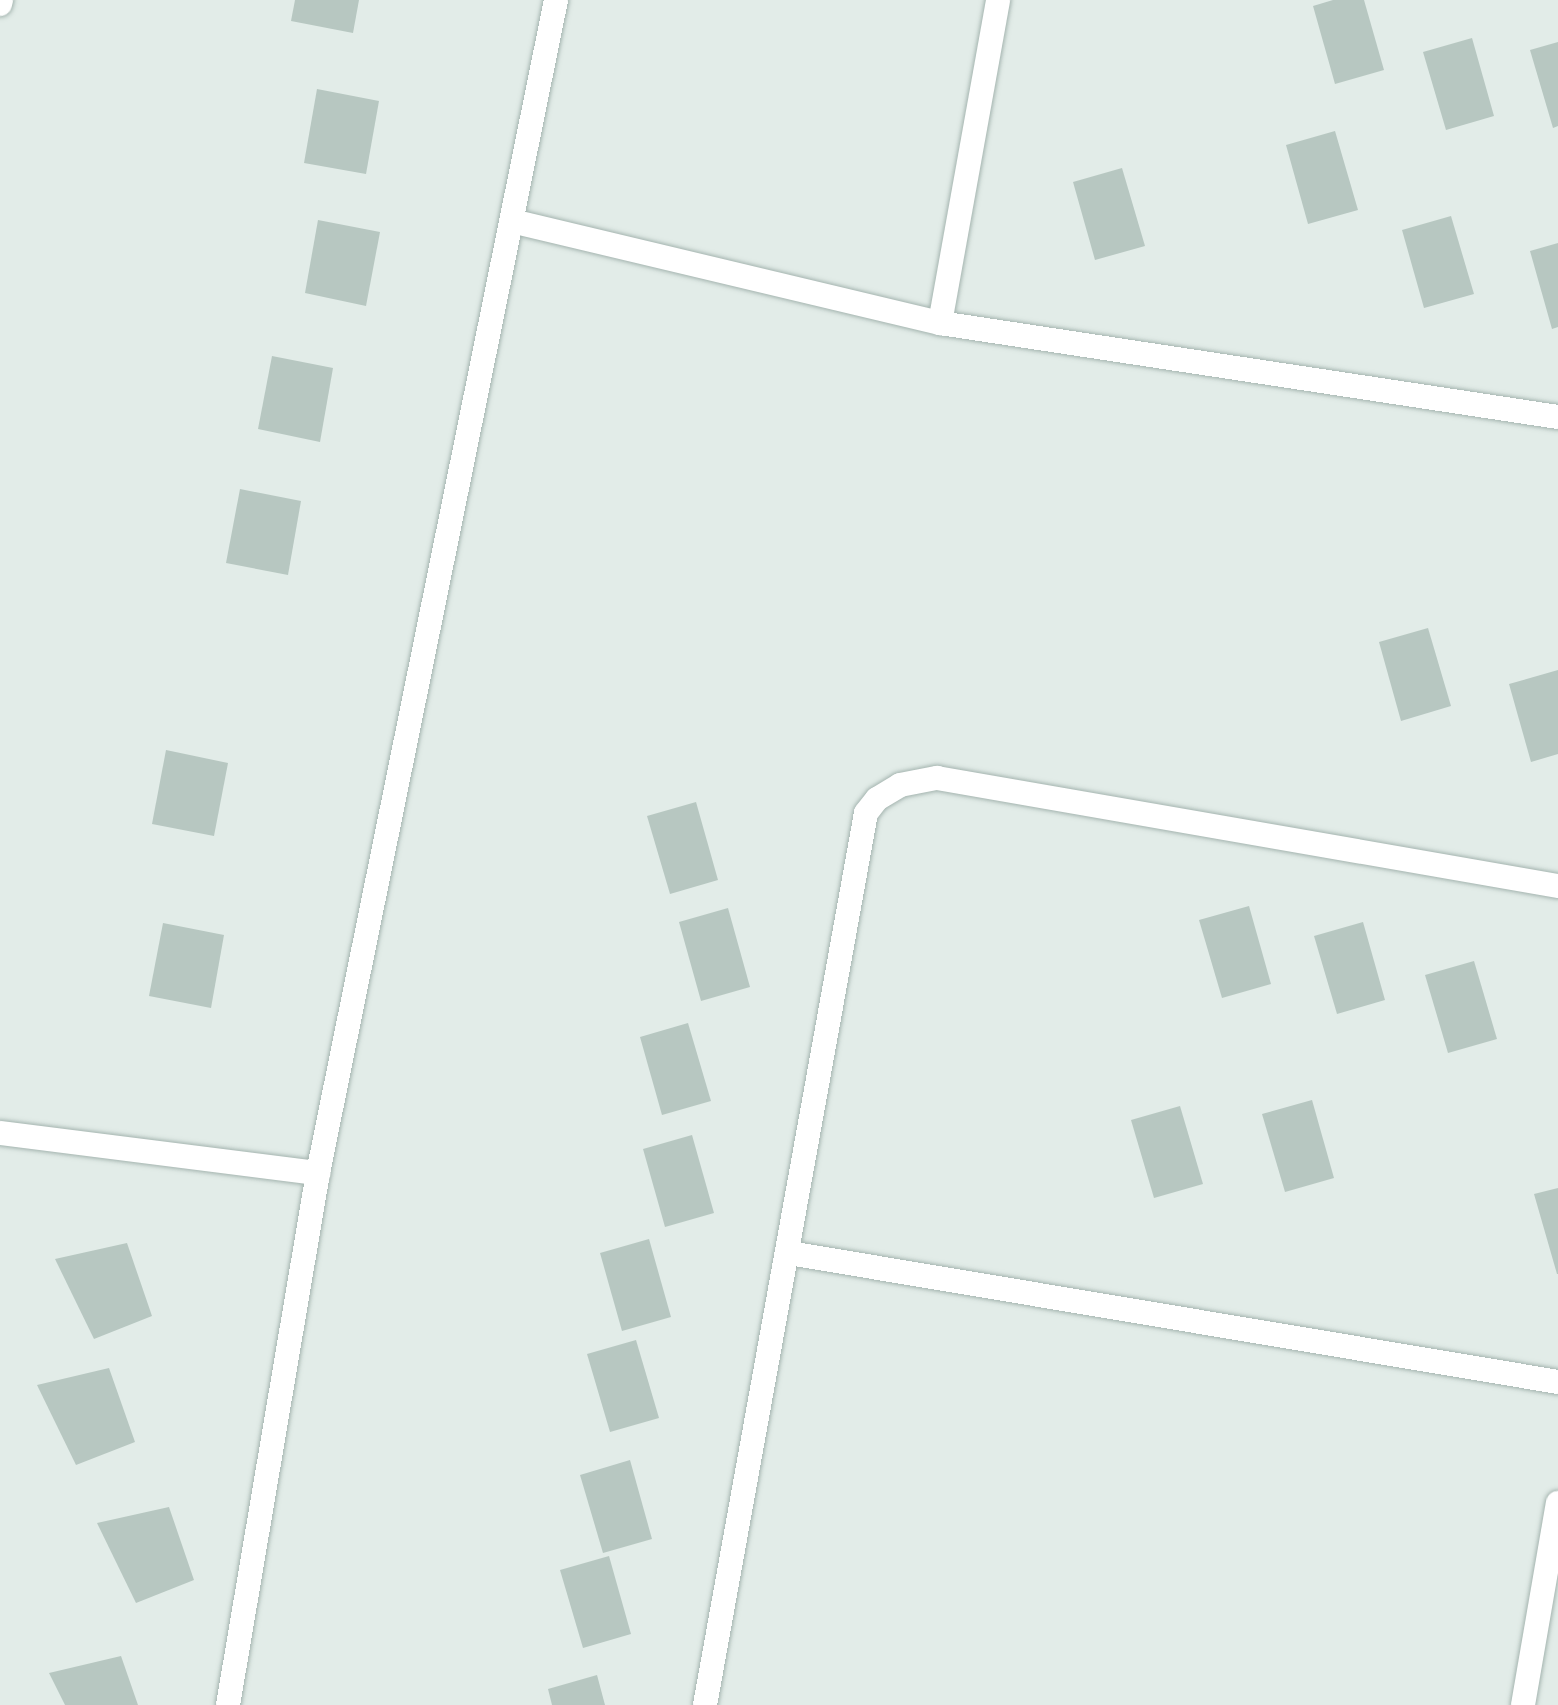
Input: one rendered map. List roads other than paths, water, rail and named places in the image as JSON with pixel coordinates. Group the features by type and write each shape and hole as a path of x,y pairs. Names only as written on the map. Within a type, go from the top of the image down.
{"street":[{"path":"228,1705 318,1173 516,222 556,0"},
{"path":"940,323 998,0"},
{"path":"516,222 940,323 1558,417"},
{"path":"705,1705 866,813 888,791 937,778 1558,886"},
{"path":"0,1133 318,1173"},
{"path":"789,1253 1558,1382"},
{"path":"1523,1705 1558,1503"}]}
